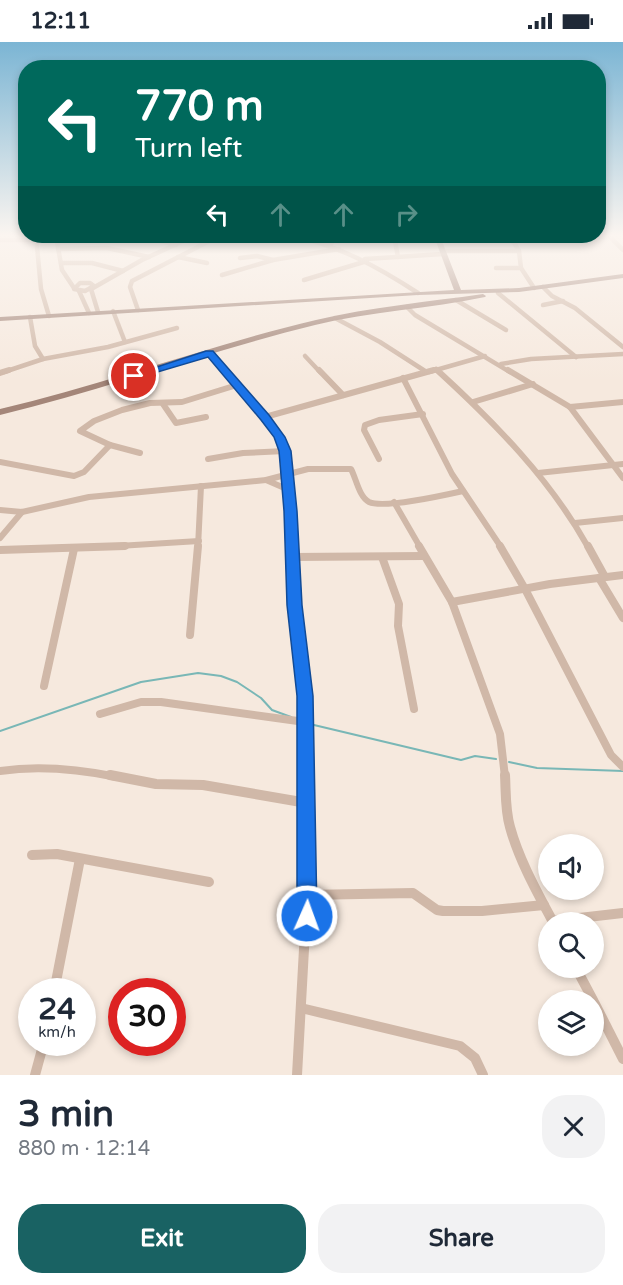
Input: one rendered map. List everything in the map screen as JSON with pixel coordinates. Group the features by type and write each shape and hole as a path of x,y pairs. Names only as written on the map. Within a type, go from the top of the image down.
{"main road":[{"path":"455,284 458,292"},
{"path":"0,411 103,386 284,331 335,318 558,284"},
{"path":"0,319 92,310 138,310 418,293 499,292"}],"street":[{"path":"41,284 48,316"},
{"path":"72,284 92,310"},
{"path":"76,289 83,284"},
{"path":"90,284 94,285 92,310"},
{"path":"76,289 92,288 99,284"},
{"path":"131,284 138,310"},
{"path":"404,284 418,293"},
{"path":"532,284 534,288"},
{"path":"543,287 576,308 623,347"},
{"path":"499,292 576,357"},
{"path":"456,300 506,330"},
{"path":"543,305 563,301"},
{"path":"407,307 415,315 570,407 623,478"},
{"path":"113,311 125,342"},
{"path":"30,317 35,346 44,359"},
{"path":"335,318 380,342 425,372"},
{"path":"0,373 44,359 125,342 177,328"},
{"path":"210,353 265,417 279,437 285,451 293,557 294,605 305,696 308,895 297,1075"},
{"path":"501,364 623,354"},
{"path":"305,356 343,395"},
{"path":"265,417 485,356"},
{"path":"436,369 473,402 538,473 574,524 623,618"},
{"path":"404,378 452,474 495,537 525,589 611,755 623,767"},
{"path":"473,402 533,384"},
{"path":"140,453 110,445 80,431 94,421 122,410 150,403 163,404 190,400 237,385"},
{"path":"570,407 623,402"},
{"path":"163,404 176,423 206,417"},
{"path":"379,459 364,430 365,425 379,420 423,414"},
{"path":"0,462 74,476 84,472 110,445"},
{"path":"208,459 243,453 285,451"},
{"path":"538,473 623,464"},
{"path":"0,510 22,512 88,497 266,480 287,473 347,468 353,471 368,501 394,502 463,491"},
{"path":"266,480 289,490"},
{"path":"190,636 199,541 201,486"},
{"path":"394,502 452,602 500,734 505,762 506,804 510,827 529,875 548,912"},
{"path":"0,538 22,512"},
{"path":"574,524 623,518"},
{"path":"0,550 74,549 199,541"},
{"path":"44,686 74,549"},
{"path":"293,557 424,556"},
{"path":"382,557 399,604 399,626 414,709"},
{"path":"452,602 623,575"},
{"path":"100,714 141,702 161,702 305,722"},
{"path":"0,771 28,767 84,770 156,784 203,785 307,803"},
{"path":"32,855 57,854 209,882"},
{"path":"57,978 80,859"},
{"path":"308,895 412,893 442,911 482,911 544,905"},
{"path":"604,915 623,913"},
{"path":"301,1008 460,1046 470,1051 480,1063 483,1075"},
{"path":"604,1021 623,1059"},
{"path":"35,1075 40,1056"}],"waterway":[{"path":"0,731 141,682 198,673 221,676 237,682 261,698 272,710 291,717"},
{"path":"314,725 461,760 475,756 496,759"},
{"path":"509,762 537,768 623,771"}],"route":[{"path":"134,376 210,353 265,417 279,437 285,451 291,511 294,605 305,696 307,916"}]}
